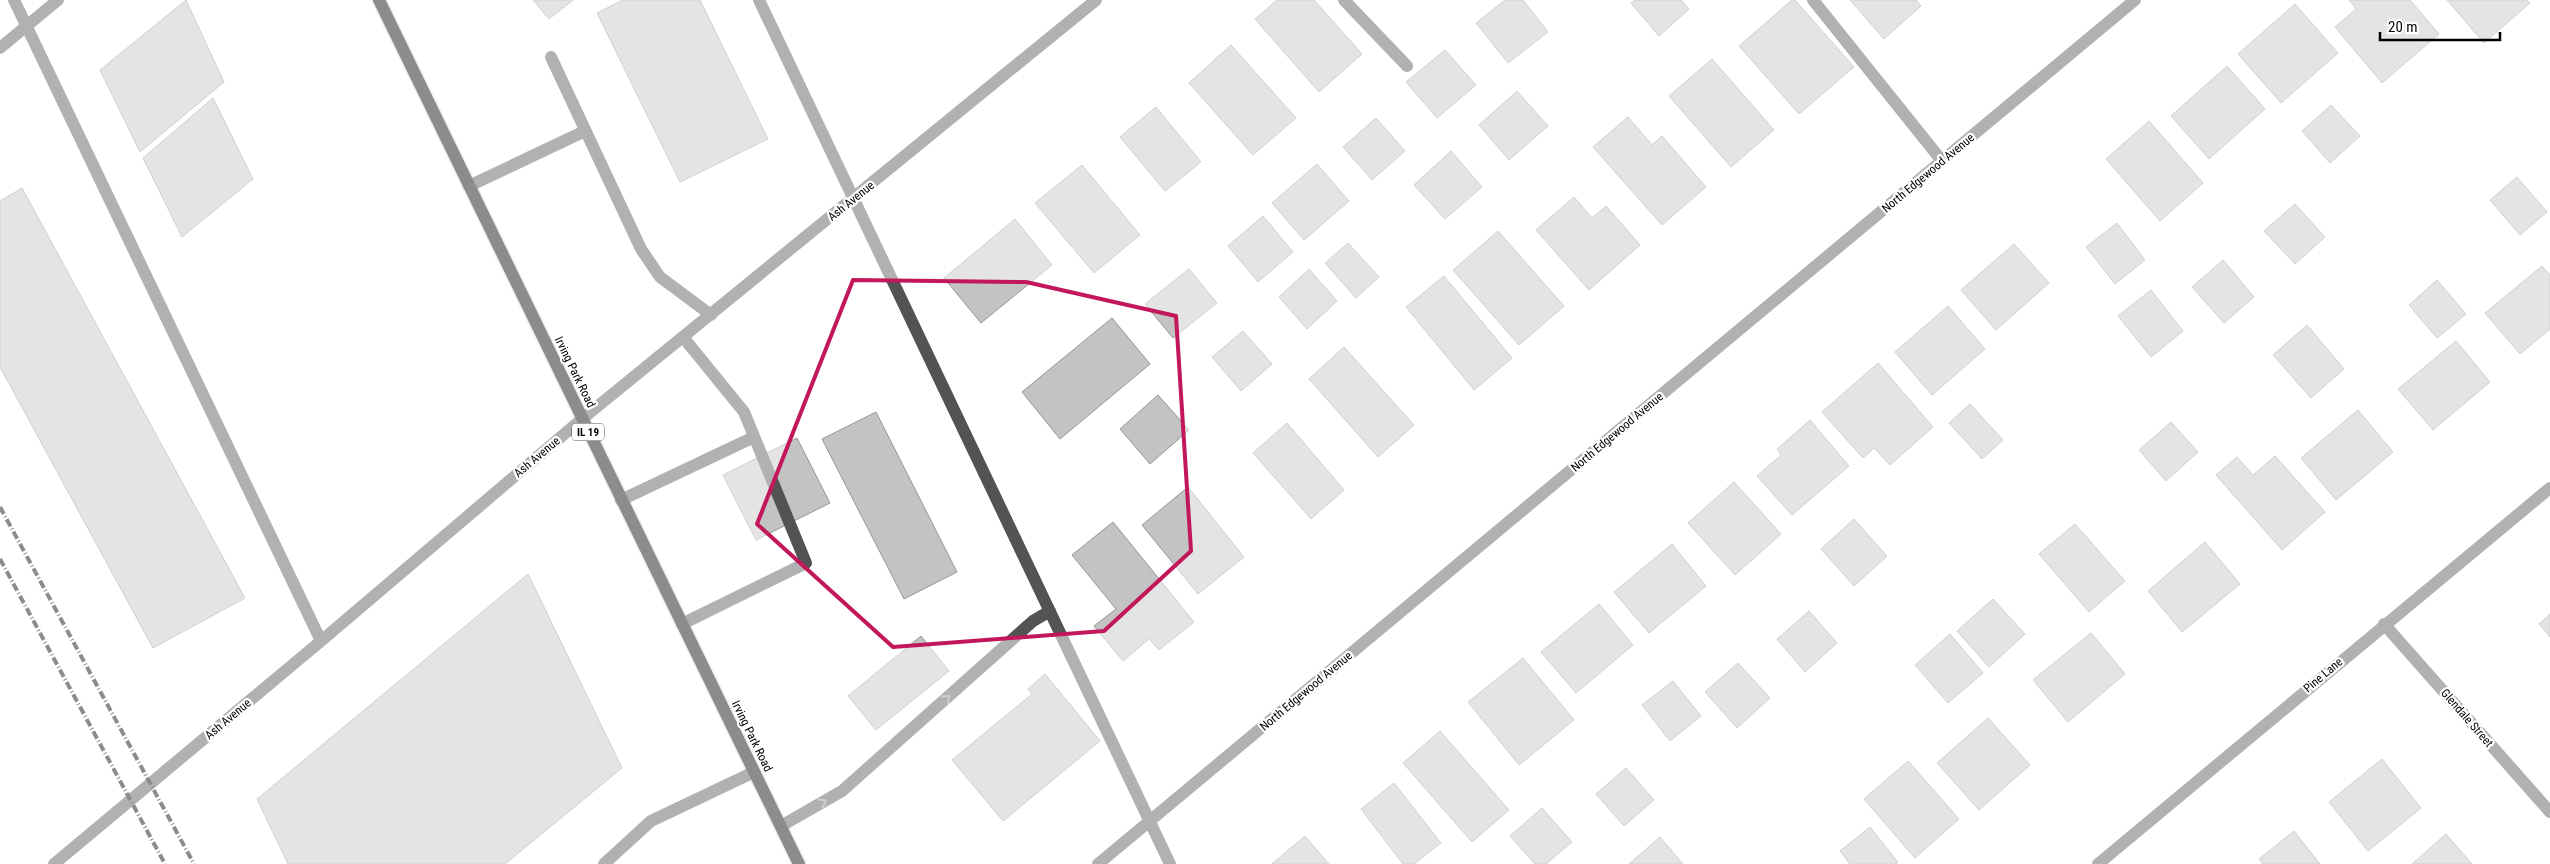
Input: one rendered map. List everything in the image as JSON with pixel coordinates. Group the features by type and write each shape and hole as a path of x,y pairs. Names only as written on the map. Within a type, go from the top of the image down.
{"main road":[{"name":"Irving Park Road","path":"379,0 799,864"}],"street":[{"path":"14,0 321,642"},
{"path":"0,48 58,0"},
{"path":"759,0 1170,864"},
{"name":"Ash Avenue","path":"54,864 321,642 582,419 1096,0"},
{"path":"1344,0 1408,66"},
{"path":"1813,0 1942,161"},
{"name":"North Edgewood Avenue","path":"1098,864 2136,0"},
{"path":"551,57 641,249 660,277 710,315"},
{"path":"469,186 585,131"},
{"path":"682,624 806,563 744,412 683,337"},
{"path":"621,500 754,437"},
{"name":"Pine Lane","path":"2098,864 2384,624 2550,488"},
{"path":"781,826 842,791 1033,621 1050,611"},
{"name":"Glendale Street","path":"2384,624 2550,812"},
{"path":"604,864 651,821 754,772"}],"highlighted area":[{"path":"853,280 1026,282 1176,316 1191,551 1104,631 893,647 757,524"}],"building":[{"path":"186,0 224,82 140,152 100,70"},
{"path":"533,0 573,0 549,19"},
{"path":"623,0 700,0 768,139 680,182 597,13"},
{"path":"1277,0 1314,0 1362,54 1319,92 1255,19"},
{"path":"1505,0 1523,0 1548,32 1508,63 1476,23"},
{"path":"1635,0 1681,0 1689,9 1659,36 1631,3"},
{"path":"1792,0 1795,0 1854,67 1799,114 1739,46"},
{"path":"1850,0 1916,0 1921,6 1884,39"},
{"path":"2349,0 2410,0 2439,34 2382,83 2335,27 2356,9"},
{"path":"2447,0 2527,0 2530,3 2484,43"},
{"path":"2295,4 2338,53 2281,103 2238,54"},
{"path":"1231,45 1296,118 1253,155 1189,83"},
{"path":"1445,50 1476,85 1437,118 1406,82"},
{"path":"1712,59 1774,130 1731,167 1669,96"},
{"path":"2227,66 2265,109 2209,159 2171,116"},
{"path":"1517,91 1548,126 1509,160 1479,125"},
{"path":"213,98 253,179 182,237 143,158"},
{"path":"2331,105 2360,136 2330,163 2302,131"},
{"path":"1156,107 1201,162 1165,191 1120,137"},
{"path":"1628,117 1652,145 1662,136 1706,187 1662,225 1593,147"},
{"path":"1376,118 1405,151 1372,180 1343,147"},
{"path":"2149,121 2203,183 2160,221 2106,159"},
{"path":"1451,151 1482,187 1445,219 1414,185"},
{"path":"1317,164 1349,201 1304,240 1272,203"},
{"path":"1082,165 1140,235 1094,273 1035,203"},
{"path":"2517,177 2547,212 2520,235 2490,200"},
{"path":"22,188 245,598 153,648 0,367 0,201"},
{"path":"1574,197 1592,218 1606,206 1640,245 1589,290 1536,230"},
{"path":"2295,204 2325,237 2295,264 2264,231"},
{"path":"1263,216 1293,252 1258,282 1228,246"},
{"path":"1015,219 1052,265 981,323 944,278"},
{"path":"2117,223 2145,260 2115,284 2086,247"},
{"path":"1498,231 1564,306 1519,345 1453,270"},
{"path":"1348,243 1379,277 1356,298 1325,263"},
{"path":"2014,244 2049,283 1996,330 1961,290"},
{"path":"2223,260 2254,297 2224,323 2192,287"},
{"path":"2542,266 2550,275 2550,329 2520,354 2485,313"},
{"path":"1189,269 1217,303 1173,338 1145,304"},
{"path":"1309,269 1337,301 1307,329 1279,297"},
{"path":"1444,276 1512,358 1474,390 1406,307"},
{"path":"2437,280 2466,314 2437,338 2409,305"},
{"path":"2151,290 2183,331 2151,357 2118,316"},
{"path":"1948,306 1985,349 1932,395 1895,352"},
{"path":"1112,318 1150,364 1060,439 1022,392"},
{"path":"2307,325 2344,369 2311,398 2273,355"},
{"path":"1243,331 1272,364 1241,391 1212,357"},
{"path":"2456,341 2490,382 2433,430 2398,389"},
{"path":"1344,347 1414,425 1378,457 1309,379"},
{"path":"1878,363 1933,427 1890,465 1874,448 1863,458 1822,412"},
{"path":"1158,395 1189,430 1150,464 1120,429"},
{"path":"1970,404 2003,440 1982,459 1949,423"},
{"path":"2358,410 2393,452 2336,500 2301,458"},
{"path":"876,412 957,572 904,599 822,439"},
{"path":"1810,420 1849,466 1792,515 1757,476 1781,455 1777,449"},
{"path":"2171,422 2198,452 2166,481 2139,450"},
{"path":"1287,423 1344,490 1311,519 1253,453"},
{"path":"797,438 830,503 756,540 723,475"},
{"path":"2275,456 2325,512 2282,550 2216,475 2237,457 2253,475"},
{"path":"1734,482 1781,534 1735,575 1688,523"},
{"path":"1188,487 1244,557 1198,594 1142,525"},
{"path":"1854,519 1887,556 1854,586 1821,549"},
{"path":"1113,522 1194,622 1159,650 1149,639 1123,661 1094,626 1116,609 1072,555"},
{"path":"2075,524 2125,581 2089,612 2039,554"},
{"path":"2205,542 2240,584 2182,632 2148,591"},
{"path":"1672,544 1706,586 1649,633 1614,592"},
{"path":"528,574 622,768 505,864 288,864 257,799"},
{"path":"1993,599 2025,634 1989,667 1957,631"},
{"path":"1599,604 1633,645 1576,693 1541,652"},
{"path":"1809,611 1837,643 1805,672 1777,639"},
{"path":"2550,614 2550,637 2539,624"},
{"path":"2091,633 2125,674 2068,722 2033,680"},
{"path":"1950,634 1983,673 1948,703 1915,665"},
{"path":"921,636 949,671 876,730 848,696"},
{"path":"1523,658 1574,720 1519,765 1468,702"},
{"path":"1738,663 1770,698 1737,728 1705,692"},
{"path":"1045,674 1100,741 1003,821 952,760 1032,694 1028,689"},
{"path":"1673,681 1701,716 1670,741 1642,705"},
{"path":"1988,718 2030,765 1979,810 1937,763"},
{"path":"1440,731 1509,810 1472,842 1403,763"},
{"path":"2382,759 2421,808 2368,851 2329,802"},
{"path":"1908,761 1959,819 1915,858 1864,799"},
{"path":"1626,768 1654,800 1624,826 1596,794"},
{"path":"1394,783 1441,843 1414,864 1403,864 1361,809"},
{"path":"1542,808 1572,842 1546,864 1535,864 1510,836"},
{"path":"1870,827 1898,862 1896,864 1850,864 1840,851"},
{"path":"2294,831 2320,864 2263,864 2259,859"},
{"path":"2446,834 2472,864 2412,864"},
{"path":"1305,836 1329,864 1272,864"},
{"path":"1660,837 1683,864 1629,864"}],"railway":[{"path":"0,507 194,864"},
{"path":"0,559 165,864"}]}
